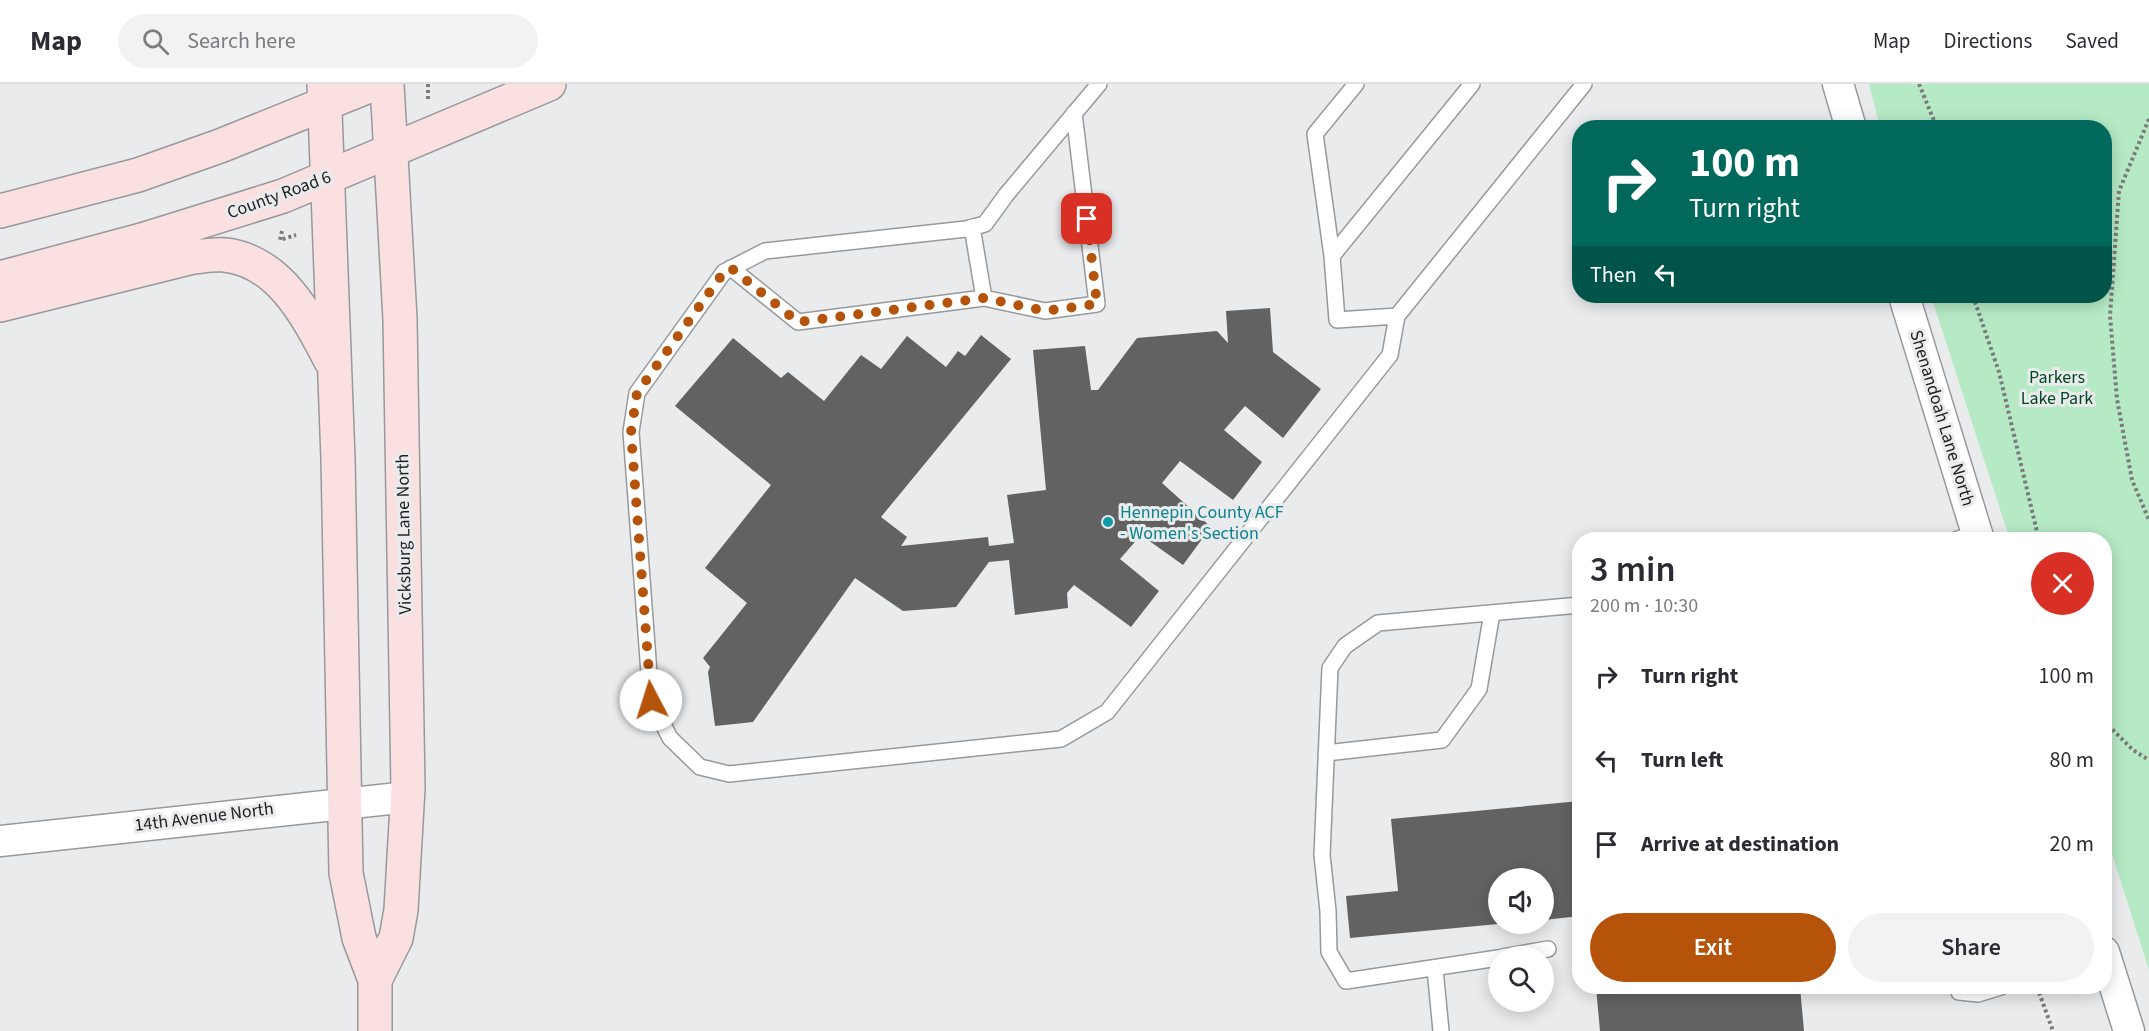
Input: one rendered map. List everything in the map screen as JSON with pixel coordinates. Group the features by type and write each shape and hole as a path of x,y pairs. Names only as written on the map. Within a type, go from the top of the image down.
{"main road":[{"path":"0,211 138,175 220,146 324,94 374,84"},
{"name":"Vicksburg Lane North","path":"375,980 396,938 401,910 408,796 400,319 387,84"},
{"name":"County Road 6","path":"0,278 234,212 327,178 549,84"},
{"name":"Vicksburg Lane North","path":"324,94 334,367 346,873 359,938 375,980 375,1031"},
{"path":"0,305 193,257 224,255 259,265 289,291 334,367"}],"street":[{"path":"1838,84 1849,120"},
{"name":"Shenandoah Lane North","path":"1906,303 1968,532"},
{"name":"14th Avenue North","path":"0,841 408,796"},
{"path":"2112,976 2129,1031"}],"lane":[{"path":"1099,84 985,224 765,251 724,272 637,393 631,432 651,700 670,738 700,767 729,774 1061,739 1107,712 1390,355 1397,316 1584,84"},
{"path":"1356,84 1315,134 1332,256 1337,320 1397,316"},
{"path":"1332,256 1472,84"},
{"path":"731,268 798,322 984,298 1045,311 1097,304 1074,113"},
{"path":"972,227 984,298"},
{"path":"1488,959 1346,981 1329,952 1328,911 1322,855 1330,668 1345,646 1378,623 1572,606"},
{"path":"1326,753 1442,740 1479,689 1492,613"},
{"path":"1435,969 1441,1031"}],"path":[{"path":"1919,84 1934,120"},
{"path":"2112,288 2119,191 2149,120"},
{"path":"1975,303 1999,372 2037,532"},
{"path":"2111,303 2110,316 2118,399 2132,480 2149,520"},
{"path":"2112,729 2133,750 2149,760"},
{"path":"2040,994 2053,1031"}],"green space":[{"name":"Parkers Lake Park","path":"1869,84 2149,84 2149,970 2112,854 2112,532 2007,532 1933,303 2112,303 2112,120 1878,120"}],"building":[{"name":"Hennepin County ACF - Women's Section","path":"1270,308 1273,352 1321,389 1283,438 1245,406 1224,430 1262,462 1233,500 1180,461 1162,483 1211,527 1183,565 1141,535 1120,559 1159,591 1131,627 1074,585 1067,593 1068,608 1015,615 1009,560 989,562 956,607 903,611 855,578 753,722 715,726 708,672 710,667 703,658 747,603 705,568 771,485 675,406 733,338 781,378 788,372 824,401 861,355 881,369 907,336 946,367 958,351 965,356 981,335 1011,359 881,517 907,537 901,546 988,537 989,546 1014,543 1007,495 1046,490 1033,350 1085,346 1091,390 1098,390 1137,338 1217,331 1228,343 1226,311"},
{"path":"1572,802 1572,917 1554,919 1554,868 1488,868 1488,925 1350,938 1346,896 1398,891 1391,819"},
{"path":"1597,994 1801,994 1804,1031 1600,1031"}],"place":[{"name":"Hennepin County ACF - Women's Section","path":"1108,522"}],"route":[{"path":"651,700 631,432 637,393 724,272 731,268 798,322 984,298 1021,308 1045,311 1097,304 1087,219"}]}
